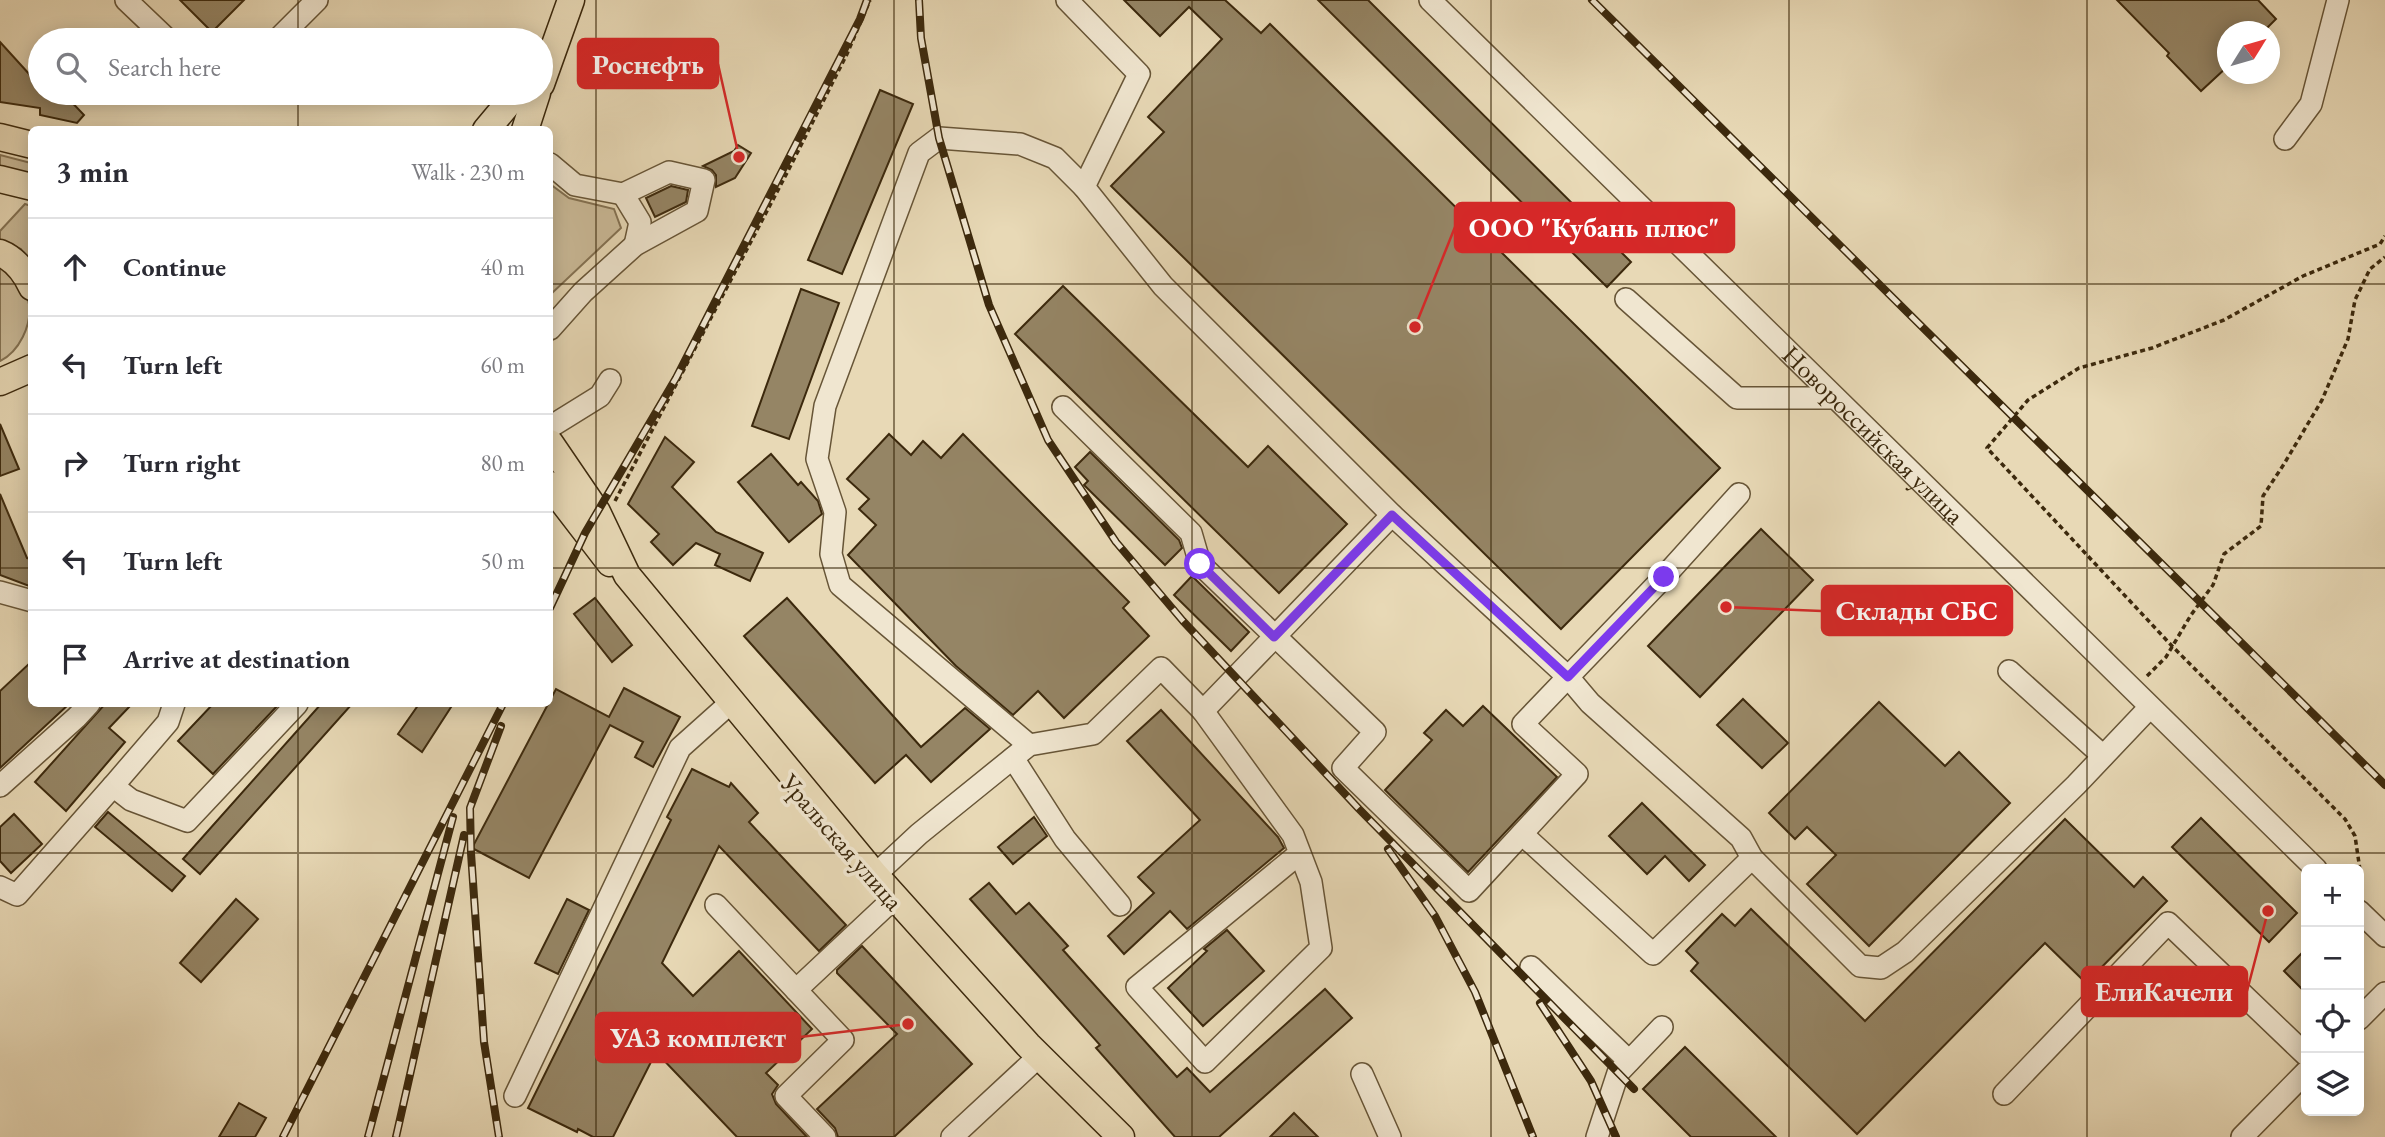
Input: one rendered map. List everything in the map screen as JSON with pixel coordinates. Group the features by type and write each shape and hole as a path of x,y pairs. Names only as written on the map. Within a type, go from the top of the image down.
{"main road":[{"path":"553,50 571,0"},
{"path":"553,39 562,25"},
{"path":"495,126 529,111"},
{"path":"0,137 28,144"},
{"path":"0,179 28,186"},
{"path":"0,253 10,257 28,280"},
{"path":"18,374 28,354"},
{"path":"553,449 594,528"},
{"path":"553,488 594,528"},
{"name":"Уральская улица","path":"594,528 627,575 729,704 891,901 1115,1137"},
{"name":"Уральская улица","path":"594,528 729,704 875,875 1037,1057 1121,1137"}],"street":[{"path":"126,0 155,28"},
{"path":"289,28 317,0"},
{"path":"1067,0 1139,74 1084,187"},
{"name":"Новороссийская улица","path":"1430,0 2311,864"},
{"path":"2285,139 2311,104 2338,0"},
{"path":"1120,905 1065,839 1021,752 840,584 831,554 835,512 817,459 825,406 919,153 939,138 1020,144 1055,158 1084,187 1163,286 1392,515 1568,677 1590,703 1741,838 1752,858 1860,966 1881,968 1905,952 2150,707"},
{"path":"553,167 575,185 623,194 669,172 704,180 697,211 635,245 583,292 553,326"},
{"path":"623,194 640,222 635,245"},
{"path":"1626,299 1737,398 1835,398"},
{"path":"553,425 600,396 610,380"},
{"path":"1063,407 1191,533 1200,564 1375,732 1343,768 1469,891 1577,774 1523,724 1739,494"},
{"path":"1203,711 1392,515"},
{"path":"0,592 28,600"},
{"path":"875,875 919,834 1021,752 1093,734 1161,668 1203,711 1293,835 1300,853 1311,882 1321,948 1205,1062 1137,987 1300,853"},
{"path":"2009,671 2103,756"},
{"path":"514,1096 680,748 729,704"},
{"path":"0,786 86,707"},
{"path":"0,887 18,895 168,722 173,707"},
{"path":"113,786 131,800 187,821 295,707"},
{"path":"1522,834 1653,954 1752,858"},
{"path":"796,990 891,901"},
{"path":"716,905 843,1040 786,1096 825,1137"},
{"path":"2364,916 2385,936"},
{"path":"2004,1094 2168,923 2304,1053"},
{"path":"1531,967 1629,1062"},
{"path":"2364,1014 2385,993"},
{"path":"1597,1137 1618,1073 1662,1027"},
{"path":"952,1137 1037,1057"},
{"path":"1362,1074 1389,1136"},
{"path":"2242,1137 2301,1077"}],"path":[{"path":"594,528 789,169 847,54 870,0"},
{"path":"2359,864 2355,836 2345,819 2172,646 1987,448 2028,400 2079,368 2152,348 2224,320 2303,276 2380,244 2385,236"},
{"path":"2133,690 2166,657 2213,585 2224,554 2261,526 2263,496 2322,400 2348,340 2355,300 2370,269 2385,257"}],"shaded area":[{"path":"0,155 28,162 28,174 0,166"},
{"path":"553,186 569,198 614,209 621,228 553,292"},
{"path":"25,204 28,205 28,261 21,249 0,240 0,231"},
{"path":"0,262 25,292 28,320 18,345 0,361"}],"building":[{"path":"180,0 244,0 216,28 208,28"},
{"path":"1124,0 1225,0 1261,33 1270,24 1720,468 1561,629 1111,186 1164,132 1148,117 1222,39 1189,7 1160,36"},
{"path":"1318,0 1368,0 1631,262 1607,287"},
{"path":"2117,0 2258,0 2276,19 2217,21 2217,76 2201,91 2167,56 2169,53"},
{"path":"0,42 28,73 28,105 74,105 84,115 77,123 40,115 40,108 0,102"},
{"path":"880,90 913,104 842,274 808,260"},
{"path":"738,145 751,153 735,178 716,187 716,175 703,166 734,151"},
{"path":"671,186 688,190 686,202 655,217 646,198"},
{"path":"1063,286 1248,467 1268,446 1347,524 1279,593 1015,334"},
{"path":"801,289 839,303 789,439 752,426"},
{"path":"0,424 19,469 0,476"},
{"path":"889,434 911,455 923,441 941,458 963,434 1129,602 1123,608 1149,636 1064,718 1038,691 1013,715 956,666 848,555 876,525 859,509 869,499 847,479"},
{"path":"665,437 694,462 672,487 716,532 763,553 750,581 715,565 720,554 696,543 673,565 651,542 659,534 628,504"},
{"path":"1090,452 1179,540 1182,548 1165,565 1084,485 1088,481 1075,467"},
{"path":"771,454 798,485 801,482 818,501 822,514 789,542 738,482"},
{"path":"0,494 28,558 28,586 0,575"},
{"path":"1761,529 1813,580 1700,697 1648,646"},
{"path":"1192,576 1249,632 1231,651 1174,595"},
{"path":"595,598 632,645 612,662 574,614"},
{"path":"787,598 921,747 965,708 990,729 931,782 906,755 875,783 744,636"},
{"path":"28,665 28,707 66,707 0,768 0,691"},
{"path":"624,688 680,717 653,767 635,757 643,742 610,725 529,878 472,848 546,707 553,707 556,689 609,717"},
{"path":"1743,699 1788,743 1762,768 1717,725"},
{"path":"1879,702 1945,766 1959,752 2010,803 1869,946 1807,884 1836,855 1807,827 1795,839 1769,813"},
{"path":"1483,706 1557,777 1468,872 1385,790 1432,740 1424,733 1446,710 1463,726"},
{"path":"102,707 129,707 109,728 125,742 66,811 35,782"},
{"path":"210,707 276,707 213,774 178,741"},
{"path":"318,707 349,707 200,874 183,859"},
{"path":"417,707 451,707 422,752 398,734"},
{"path":"1161,710 1278,837 1284,848 1187,929 1170,911 1124,954 1108,936 1154,893 1138,877 1200,820 1127,741"},
{"path":"692,769 729,787 731,783 758,813 749,822 846,925 819,951 719,846 662,963 693,996 739,951 812,1029 766,1073 778,1085 772,1094 776,1104 807,1137 737,1137 656,1052 613,1137 593,1137 578,1129 577,1132 528,1108 671,820 667,817"},
{"path":"1642,803 1705,865 1689,881 1665,856 1647,874 1609,836"},
{"path":"108,812 185,876 172,891 95,827"},
{"path":"14,814 42,844 11,873 0,861 0,827"},
{"path":"1034,817 1047,836 1013,864 998,847"},
{"path":"2201,818 2297,913 2269,942 2172,847"},
{"path":"2065,819 2134,887 2143,877 2167,901 2086,983 2045,943 1857,1134 1691,971 1698,963 1686,951 1722,914 1735,926 1751,909 1865,1021"},
{"path":"989,883 1016,914 1029,903 1068,946 1063,950 1177,1077 1187,1068 1210,1092 1325,989 1352,1018 1219,1137 1175,1137 1096,1048 1100,1045 970,899"},
{"path":"236,899 258,919 201,982 180,963"},
{"path":"567,899 589,910 558,974 535,963"},
{"path":"1227,930 1264,971 1203,1026 1168,988 1207,951 1204,949"},
{"path":"862,946 972,1064 894,1137 838,1137 835,1128 817,1109 897,1034 837,973"},
{"path":"2301,954 2301,988 2284,971"},
{"path":"1685,1047 1776,1137 1691,1137 1643,1089"},
{"path":"239,1103 266,1118 255,1137 219,1137"},
{"path":"1294,1113 1318,1137 1270,1137"}],"railway":[{"path":"553,602 585,533 676,378 860,19 867,0"},
{"path":"919,0 921,38 939,138 989,305 1048,440 1116,542 1183,621 1359,809 1634,1089"},
{"path":"1592,0 2385,785"},
{"path":"283,1137 501,707"},
{"path":"499,1137 484,1042 470,808 501,726"},
{"path":"368,1137 453,817"},
{"path":"396,1137 464,835"},
{"path":"1388,849 1435,916 1475,992 1533,1137"},
{"path":"1540,1003 1591,1081 1616,1137"}],"place":[{"name":"Роснефть","path":"739,157"},
{"name":"ООО \"Кубань плюс\"","path":"1415,327"},
{"name":"Склады СБС","path":"1726,607"},
{"name":"ЕлиКачели","path":"2268,911"},
{"name":"УАЗ комплект","path":"908,1024"}],"route":[{"path":"1200,564 1274,637 1392,515 1568,677 1664,577"}]}
